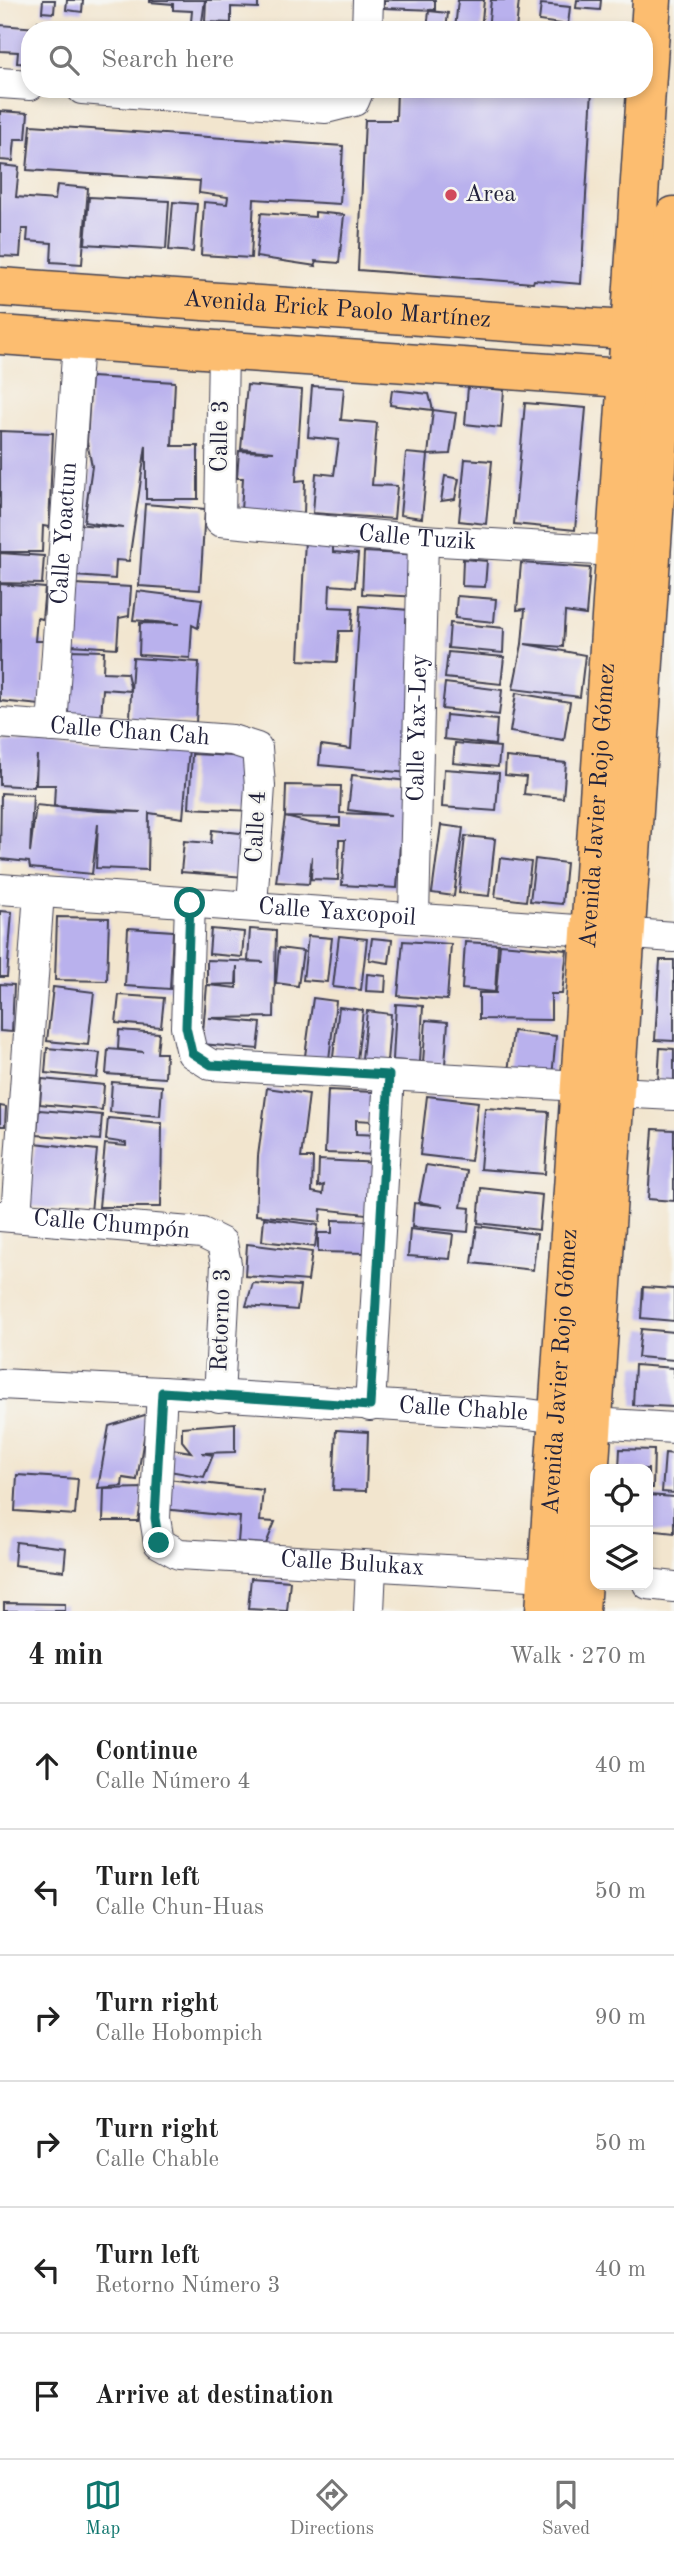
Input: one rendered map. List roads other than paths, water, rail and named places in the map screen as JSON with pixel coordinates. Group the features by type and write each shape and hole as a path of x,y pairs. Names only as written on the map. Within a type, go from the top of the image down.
{"main road":[{"name":"Avenida Javier Rojo Gómez","path":"652,0 652,21"},
{"name":"Avenida Javier Rojo Gómez","path":"570,1591 575,1421 608,932 647,550 657,332 653,66"},
{"name":"Avenida Javier Rojo Gómez","path":"657,332 674,216"},
{"name":"Avenida Erick Paolo Martínez","path":"0,287 657,332"},
{"name":"Avenida Erick Paolo Martínez","path":"0,335 655,380"}],"street":[{"path":"367,21 368,0"},
{"path":"0,83 21,84"},
{"path":"204,98 326,107 354,101 355,98"},
{"name":"Calle Yoactun","path":"52,727 78,341"},
{"name":"Calle 3","path":"220,521 223,350"},
{"name":"Calle Tuzik","path":"220,521 423,540 647,550"},
{"name":"Calle Yax-Ley","path":"414,917 423,540"},
{"name":"Calle Chan Cah","path":"0,723 232,740 257,748"},
{"name":"Calle 4","path":"252,905 260,786 257,748"},
{"name":"Calle Yaxcopoil","path":"0,889 674,937"},
{"path":"8,1216 38,892"},
{"path":"190,903 186,1027 192,1053 211,1065 674,1095"},
{"path":"370,1406 389,1075"},
{"name":"Calle Chumpón","path":"8,1216 202,1233 222,1243"},
{"name":"Retorno 3","path":"219,1397 226,1264 222,1243"},
{"name":"Calle Chable","path":"0,1384 528,1415 674,1429"},
{"name":"Calle Bulukax","path":"162,1392 155,1518 159,1543 179,1554 371,1567 570,1591"},
{"path":"369,1611 371,1567"},
{"path":"653,1585 674,1587"}],"place":[{"name":"Area","path":"451,195"}]}
